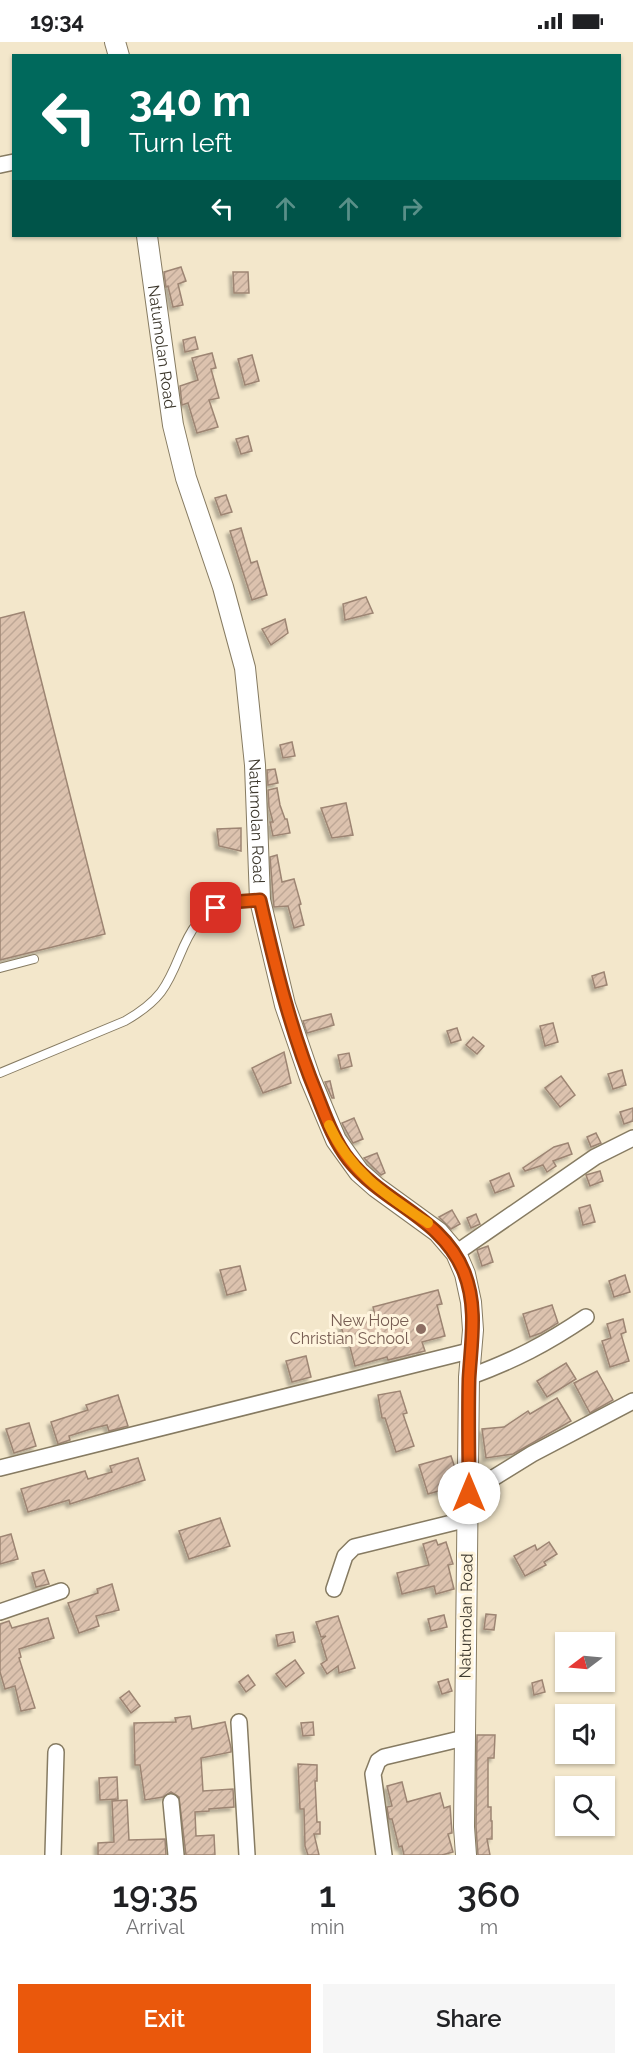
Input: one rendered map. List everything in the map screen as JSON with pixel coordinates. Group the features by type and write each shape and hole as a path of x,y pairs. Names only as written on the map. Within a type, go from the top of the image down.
{"street":[{"name":"Natumolan Road","path":"147,237 173,425 186,478 223,587 244,668 255,765 260,900 285,1005 310,1078 336,1140 348,1158 368,1180 438,1232 456,1253 465,1274 471,1302 473,1350 470,1377 468,1519 464,1827 466,1855"},
{"path":"456,1253 595,1157 633,1138"},
{"path":"470,1377 524,1355 549,1342 586,1317"},
{"path":"0,1468 473,1350"},
{"path":"469,1493 532,1454 633,1401"},
{"path":"334,1589 345,1556 354,1547 468,1519"},
{"path":"0,1612 61,1591"},
{"path":"239,1722 247,1855"},
{"path":"384,1855 373,1774 378,1761 384,1757 465,1738"},
{"path":"53,1855 56,1752"},
{"path":"171,1803 176,1855"}],"lane":[{"path":"0,1073 142,1012 162,990 187,937 201,918 216,908 233,902 260,900"},
{"path":"0,968 34,959"}],"building":[{"path":"181,267 186,281 178,284 183,305 173,307 164,272"},
{"path":"233,272 248,272 249,293 234,293"},
{"path":"195,337 198,349 185,352 183,340"},
{"path":"212,353 216,368 211,369 219,398 209,400 218,427 197,433 188,403 182,405 180,386 198,380 192,358"},
{"path":"252,355 259,381 245,385 238,359"},
{"path":"248,436 252,451 241,454 236,439"},
{"path":"226,495 232,512 221,515 215,498"},
{"path":"241,528 251,563 257,561 267,595 252,600 230,531"},
{"path":"366,597 373,613 345,620 343,604"},
{"path":"24,612 105,934 0,960 0,618"},
{"path":"285,619 288,633 271,645 262,629"},
{"path":"292,742 295,756 283,758 280,745"},
{"path":"275,769 278,783 268,785 267,770"},
{"path":"277,788 280,805 287,819 290,833 273,836 268,790"},
{"path":"346,803 353,835 332,838 321,808"},
{"path":"241,828 241,851 219,846 217,829"},
{"path":"277,855 282,882 294,879 304,925 294,928 288,906 274,907 270,857"},
{"path":"604,972 607,985 595,988 592,976"},
{"path":"331,1014 334,1025 307,1033 303,1021"},
{"path":"553,1023 558,1042 545,1046 540,1026"},
{"path":"457,1028 461,1040 451,1043 447,1031"},
{"path":"473,1037 484,1046 477,1054 466,1045"},
{"path":"284,1052 291,1083 263,1093 252,1068"},
{"path":"349,1053 352,1066 341,1069 338,1055"},
{"path":"622,1070 626,1085 613,1089 608,1074"},
{"path":"561,1076 575,1095 560,1107 545,1088"},
{"path":"330,1081 334,1098 325,1082"},
{"path":"633,1108 633,1121 624,1124 620,1112"},
{"path":"354,1118 363,1139 353,1143 342,1123"},
{"path":"596,1133 601,1143 591,1147 587,1137"},
{"path":"568,1143 572,1154 553,1161 556,1166 547,1172 543,1165 525,1171 523,1168 554,1147"},
{"path":"377,1153 385,1173 381,1175 364,1158"},
{"path":"600,1171 603,1181 590,1186 586,1175"},
{"path":"509,1173 514,1186 495,1193 490,1181"},
{"path":"590,1205 595,1222 583,1225 579,1208"},
{"path":"452,1210 460,1224 451,1229 439,1217"},
{"path":"476,1214 480,1224 471,1228 467,1218"},
{"path":"488,1246 493,1262 482,1266 477,1250"},
{"path":"240,1266 246,1290 227,1295 220,1270"},
{"path":"625,1275 630,1292 614,1297 609,1281"},
{"path":"438,1290 442,1304 437,1305 445,1336 422,1342 425,1351 388,1360 387,1357 355,1366 349,1343 346,1344 341,1326 375,1315 373,1307"},
{"path":"552,1305 558,1323 530,1337 523,1314"},
{"path":"623,1319 626,1332 621,1334 629,1361 610,1367 602,1341 611,1338 607,1324"},
{"path":"306,1356 311,1377 292,1382 286,1361"},
{"path":"566,1363 576,1379 547,1397 537,1381"},
{"path":"597,1371 613,1400 590,1413 574,1383"},
{"path":"400,1391 407,1413 403,1414 414,1446 396,1452 385,1418 382,1418 378,1395"},
{"path":"118,1395 128,1426 109,1431 107,1425 94,1428 69,1436 70,1440 58,1444 51,1422 88,1410 86,1405"},
{"path":"557,1398 571,1421 513,1454 486,1458 482,1429 504,1427 528,1411 530,1414"},
{"path":"29,1423 36,1446 14,1453 6,1429"},
{"path":"451,1456 456,1471 456,1486 428,1494 419,1465"},
{"path":"138,1458 145,1480 70,1504 69,1500 28,1512 21,1489 85,1471 88,1479 112,1472 110,1466"},
{"path":"220,1518 230,1546 189,1559 179,1531"},
{"path":"11,1534 18,1559 0,1564 0,1537"},
{"path":"436,1540 438,1545 446,1542 453,1564 448,1565 454,1589 436,1594 434,1586 402,1594 397,1573 429,1565 423,1544"},
{"path":"549,1542 557,1554 544,1562 546,1565 525,1576 514,1556 535,1545 537,1550"},
{"path":"44,1570 49,1584 36,1587 32,1573"},
{"path":"112,1584 119,1610 96,1616 99,1626 79,1633 68,1603 98,1593 97,1589"},
{"path":"486,1614 496,1615 494,1630 484,1629"},
{"path":"444,1615 447,1627 431,1631 428,1619"},
{"path":"338,1616 355,1668 339,1673 338,1666 327,1674 321,1664 327,1660 321,1640 326,1636 321,1637 316,1622"},
{"path":"48,1618 54,1638 19,1649 21,1657 19,1658 35,1708 21,1711 15,1686 5,1689 0,1672 0,1624 9,1621 12,1628"},
{"path":"293,1632 295,1642 278,1646 276,1635"},
{"path":"295,1660 304,1673 286,1687 276,1674"},
{"path":"248,1675 255,1685 246,1692 239,1682"},
{"path":"448,1679 452,1691 442,1694 438,1682"},
{"path":"542,1680 545,1692 534,1695 532,1683"},
{"path":"129,1691 140,1706 131,1713 120,1698"},
{"path":"190,1716 192,1729 225,1722 231,1748 231,1752 201,1758 203,1791 233,1789 234,1807 195,1812 196,1836 214,1835 215,1855 186,1855 179,1797 171,1792 163,1797 145,1800 140,1765 135,1765 134,1723 176,1722 175,1718"},
{"path":"313,1722 314,1735 303,1736 301,1723"},
{"path":"477,1735 495,1735 494,1758 488,1758 488,1807 491,1807 492,1821 492,1839 487,1839 490,1855 478,1855"},
{"path":"298,1764 317,1765 317,1781 315,1781 317,1822 320,1822 320,1834 314,1834 319,1855 308,1855 305,1846 304,1809 300,1809"},
{"path":"117,1777 118,1799 100,1800 99,1778"},
{"path":"402,1782 407,1802 440,1793 444,1808 450,1806 452,1833 448,1834 453,1852 442,1855 404,1855 402,1846 399,1847 392,1819 389,1819 387,1807 392,1806 387,1786"},
{"path":"127,1800 129,1840 165,1839 166,1855 98,1855 98,1843 114,1842 112,1801"}],"slow traffic":[{"path":"329,1125 336,1140 359,1172 376,1187 428,1223"}],"place":[{"name":"New Hope Christian School","path":"421,1329"}],"route":[{"path":"216,908 233,902 260,900 285,1005 310,1078 336,1140 359,1172 376,1187 428,1223 456,1253 465,1274 473,1318 469,1493"}]}
